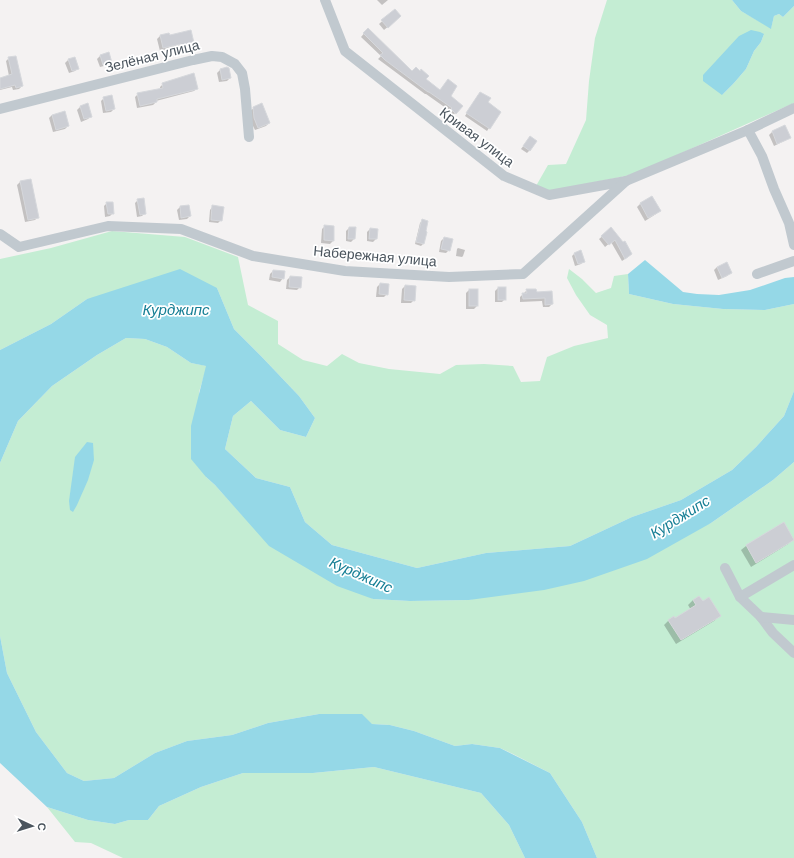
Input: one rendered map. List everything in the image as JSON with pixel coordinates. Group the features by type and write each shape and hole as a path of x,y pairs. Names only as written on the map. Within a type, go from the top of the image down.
{"street":[{"name":"Кривая улица","path":"325,0 345,51 504,176 549,196 626,181 748,130 794,108"},
{"name":"Зелёная улица","path":"0,109 193,60 212,56 222,57 235,64 242,73 245,89 249,137"},
{"path":"748,130 762,156 774,190 789,223 794,245"},
{"name":"Набережная улица","path":"0,234 19,247 108,226 181,229 253,256 345,271 449,277 523,274 626,181"},
{"path":"757,274 794,261"},
{"path":"740,597 794,565"},
{"path":"725,568 740,597 761,617 773,633 794,653"},
{"path":"761,617 794,620"}],"green space":[{"path":"607,0 732,0 741,11 771,28 774,16 779,14 783,17 794,6 794,103 648,168 626,176 549,191 536,186 548,165 566,164 586,120 589,81 595,38","holes":["764,34 761,42 754,51 746,69 722,95"]},
{"path":"112,231 185,237 238,257 248,305 278,321 278,344 303,360 327,366 342,354 359,363 389,369 440,374 456,365 484,364 513,366 521,382 540,381 547,357 574,346 608,338 607,325 590,315 576,295 567,278 569,269 596,293 611,288 614,276 628,274 629,294 673,304 723,309 765,310 794,304 794,391 784,416 756,447 732,470 681,500 632,517 570,546 486,553 417,568 332,545 305,522 290,487 256,478 225,449 233,416 251,401 280,430 306,437 315,418 299,396 234,329 217,288 87,299 51,324 0,350 0,259 51,248"},
{"path":"126,338 145,339 167,347 191,363 207,366 199,392 206,477 242,515 373,599 410,601 469,600 711,523 773,480 794,462 794,858 597,858 582,822 550,773 500,748 472,744 455,746 414,731 390,725 372,724 319,714 268,723 232,735 187,741 155,753 114,778 84,781 67,773 36,732 7,673 0,636 0,463 18,421 52,386 97,355"},
{"path":"374,767 481,793 509,825 525,858 123,858 91,843 75,842 47,807 88,820 115,824 129,820 148,820 159,806 201,787 243,773 313,773"}],"water":[{"path":"732,0 794,0 794,6 783,17 779,14 774,16 771,29 741,11"},
{"path":"751,30 764,34 761,42 754,51 746,69 722,95 703,81 703,75 739,36"},
{"path":"645,260 683,292 697,294 719,295 750,290 785,278 794,277 794,304 765,310 723,309 673,304 629,294 628,274"},
{"name":"Курджипс","path":"180,269 217,288 234,329 299,396 315,418 306,437 280,430 251,401 233,416 225,449 256,478 290,487 305,522 332,545 417,568 486,553 570,546 632,517 681,500 732,470 756,447 784,416 794,391 794,462 773,480 711,523 647,559 584,581 544,590 469,600 410,601 373,599 337,586 269,546 191,459 191,426 206,366 191,363 167,347 145,339 126,338 97,355 52,386 18,421 0,463 0,350 51,324 87,299"},
{"path":"87,442 93,443 94,460 88,480 73,512 70,510 69,501 75,457"},
{"path":"0,636 7,673 36,732 67,773 84,781 114,778 155,753 187,741 232,735 268,723 319,714 362,714 372,724 390,725 414,731 455,746 472,744 500,748 550,773 582,822 597,858 525,858 509,825 481,793 374,767 313,773 243,773 201,787 159,806 148,820 129,820 115,824 88,820 47,807 0,763"}],"building":[{"path":"395,9 401,16 388,28 381,20"},
{"path":"368,28 412,71 416,67 420,71 421,69 429,76 426,79 440,90 448,79 457,86 451,96 463,106 456,114 451,109 452,108 385,60 380,55 383,53 363,33"},
{"path":"191,30 194,43 163,48 160,35 169,33 170,35"},
{"path":"109,52 112,63 103,65 100,55"},
{"path":"16,56 23,86 16,88 15,85 0,89 0,78 12,74 8,57"},
{"path":"75,57 79,69 72,71 68,59"},
{"path":"227,67 229,68 231,78 222,80 220,69"},
{"path":"194,73 198,89 157,99 157,102 140,106 137,93 163,88 162,83"},
{"path":"480,92 491,98 488,102 501,112 490,129 466,113"},
{"path":"112,95 115,109 106,111 103,97"},
{"path":"88,103 92,117 84,119 80,106"},
{"path":"262,103 270,123 258,128 254,118 253,107"},
{"path":"65,111 69,126 56,130 52,115"},
{"path":"785,125 791,138 777,144 772,131"},
{"path":"530,136 537,141 530,151 523,146"},
{"path":"31,179 39,218 28,220 20,181"},
{"path":"652,196 661,211 648,218 640,203"},
{"path":"144,198 146,214 140,215 137,199"},
{"path":"106,202 113,202 114,214 108,214"},
{"path":"189,205 191,216 181,218 180,206"},
{"path":"212,205 224,207 222,221 211,220"},
{"path":"422,219 428,221 424,244 416,242"},
{"path":"324,225 334,226 334,241 324,240"},
{"path":"349,227 356,227 355,239 348,239"},
{"path":"611,227 623,242 625,241 632,254 625,259 615,240 609,245 601,236"},
{"path":"370,228 378,229 377,239 369,239"},
{"path":"444,237 453,239 450,251 441,249"},
{"path":"581,250 585,262 578,264 574,253"},
{"path":"727,262 732,273 722,278 717,267"},
{"path":"273,270 285,271 284,279 272,277"},
{"path":"290,276 302,277 301,288 289,287"},
{"path":"380,283 389,284 388,295 379,294"},
{"path":"405,285 416,286 415,301 404,300"},
{"path":"498,287 506,287 506,300 498,300"},
{"path":"469,289 478,289 478,306 469,306"},
{"path":"526,289 536,289 537,292 552,291 553,304 545,305 545,298 523,299 522,293 527,293"},
{"path":"784,522 794,540 756,563 746,545"},
{"path":"699,596 703,601 709,597 721,616 681,640 668,620 674,616 675,618 696,605 693,600"}]}
